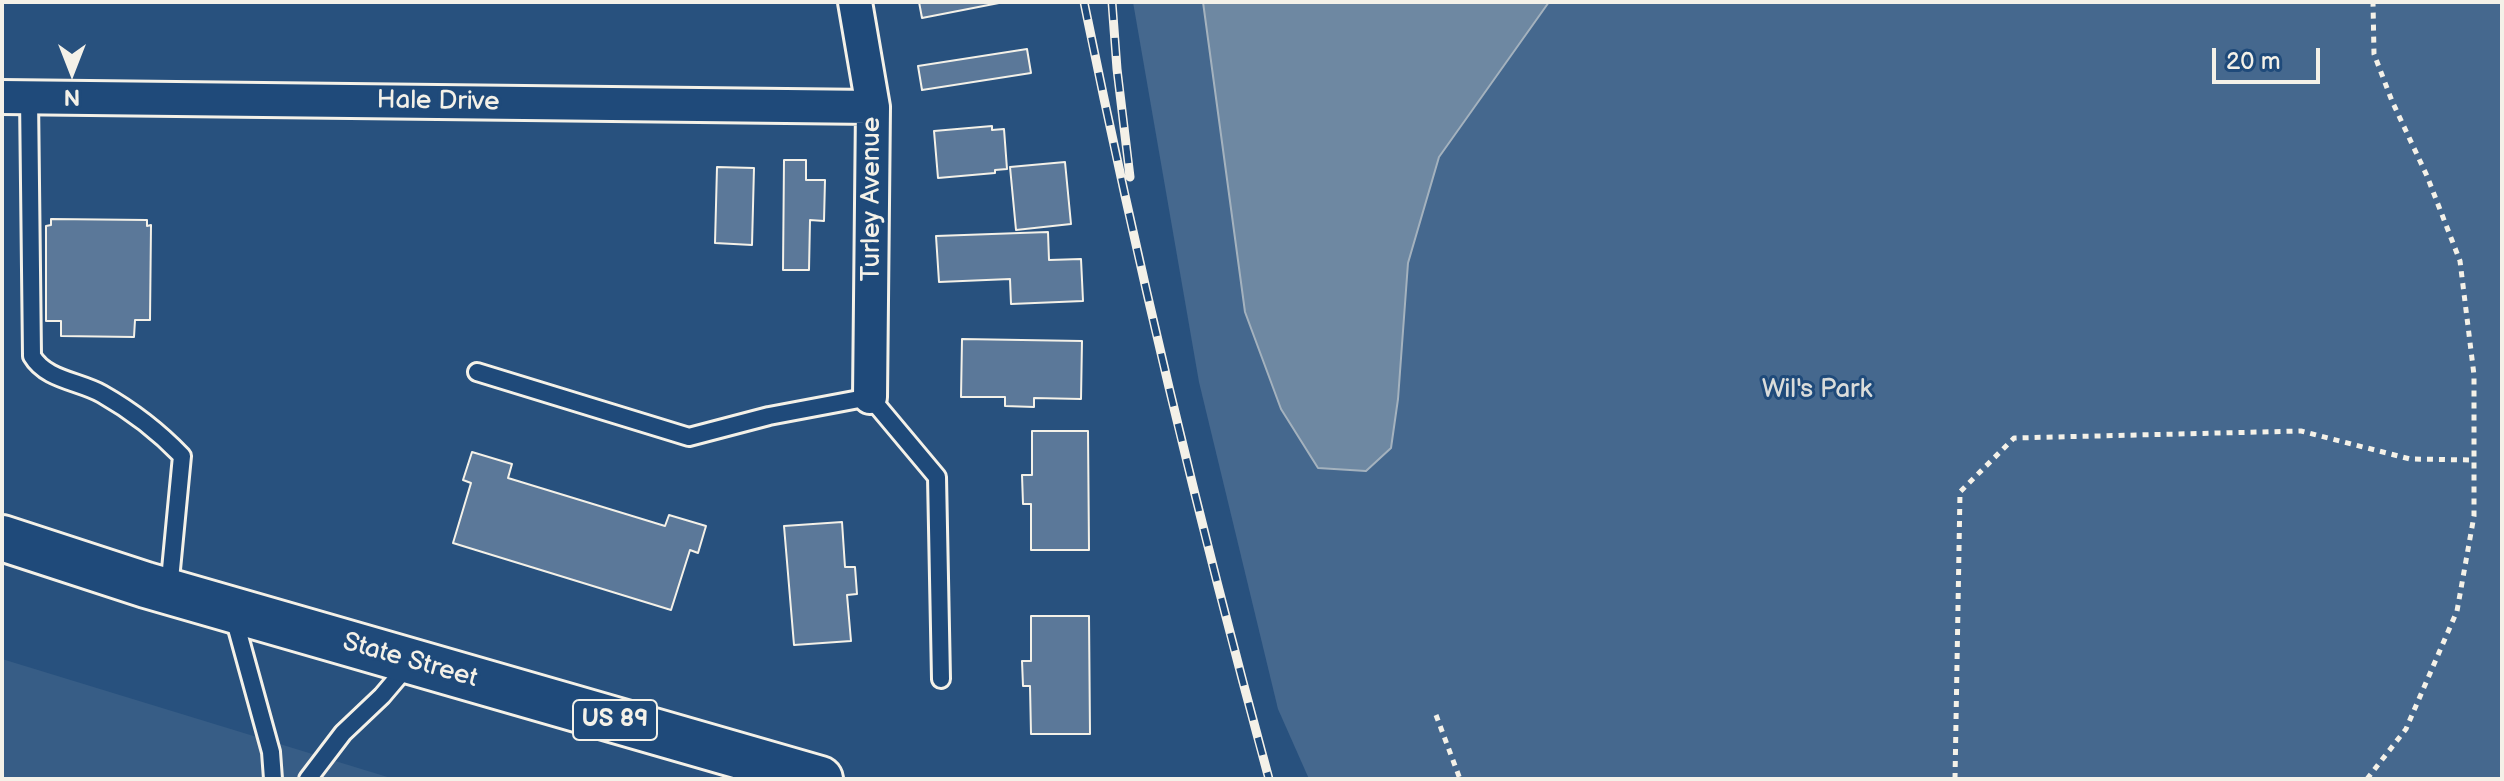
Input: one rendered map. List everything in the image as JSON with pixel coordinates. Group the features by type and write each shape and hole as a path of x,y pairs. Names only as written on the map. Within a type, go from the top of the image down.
{"main road":[{"name":"State Street","path":"2,538 169,591 820,779"}],"street":[{"name":"Turley Avenue","path":"855,2 873,107 870,397"},
{"name":"Hale Drive","path":"15,97 873,107"}],"lane":[{"path":"15,97 32,356 40,368 101,393 158,431 182,456 169,591"},
{"path":"477,372 689,437 769,416 870,397 937,477 941,679"},
{"path":"231,608 271,752 273,779"},
{"path":"308,779 343,733 382,696 411,661"}],"path":[{"path":"2367,779 2406,729 2457,611 2474,516 2474,375 2460,261 2374,54 2373,2"},
{"path":"1955,779 1960,492 2014,438 2301,431 2410,459 2474,460"},
{"path":"1436,715 1460,779"}],"shaded area":[{"path":"1203,2 1549,2 1439,157 1408,263 1398,399 1391,448 1366,471 1318,468 1281,409 1245,312"},
{"path":"2,659 394,779 2,779"}],"green space":[{"name":"Wil's Park","path":"1133,2 2502,2 2502,779 1309,779 1278,709 1199,382"}],"building":[{"path":"919,2 1004,2 922,18"},
{"path":"1027,49 1031,73 922,90 918,66"},
{"path":"992,126 992,130 1004,129 1007,169 995,170 995,173 938,178 934,131"},
{"path":"784,160 806,160 806,180 825,180 824,221 810,220 809,270 783,270"},
{"path":"1065,162 1071,224 1016,230 1010,167"},
{"path":"717,167 754,168 752,245 715,243"},
{"path":"51,219 147,220 147,226 151,225 150,320 135,320 134,337 61,336 61,321 46,321 46,226 51,225"},
{"path":"1048,232 1049,260 1081,259 1083,301 1011,304 1010,279 939,282 936,236"},
{"path":"962,339 1082,341 1081,399 1034,398 1034,407 1005,406 1005,397 961,397"},
{"path":"1032,431 1088,431 1089,550 1031,550 1031,504 1023,504 1022,475 1032,475"},
{"path":"472,452 512,464 508,478 665,526 669,515 706,526 698,553 690,550 671,610 453,543 471,483 463,480"},
{"path":"842,522 845,567 855,567 857,594 847,595 851,641 794,645 784,526"},
{"path":"1031,616 1089,616 1090,734 1031,734 1030,686 1023,686 1022,661 1031,661"}],"railway":[{"path":"1084,2 1170,392 1269,779"},
{"path":"1112,2 1130,177"}]}
